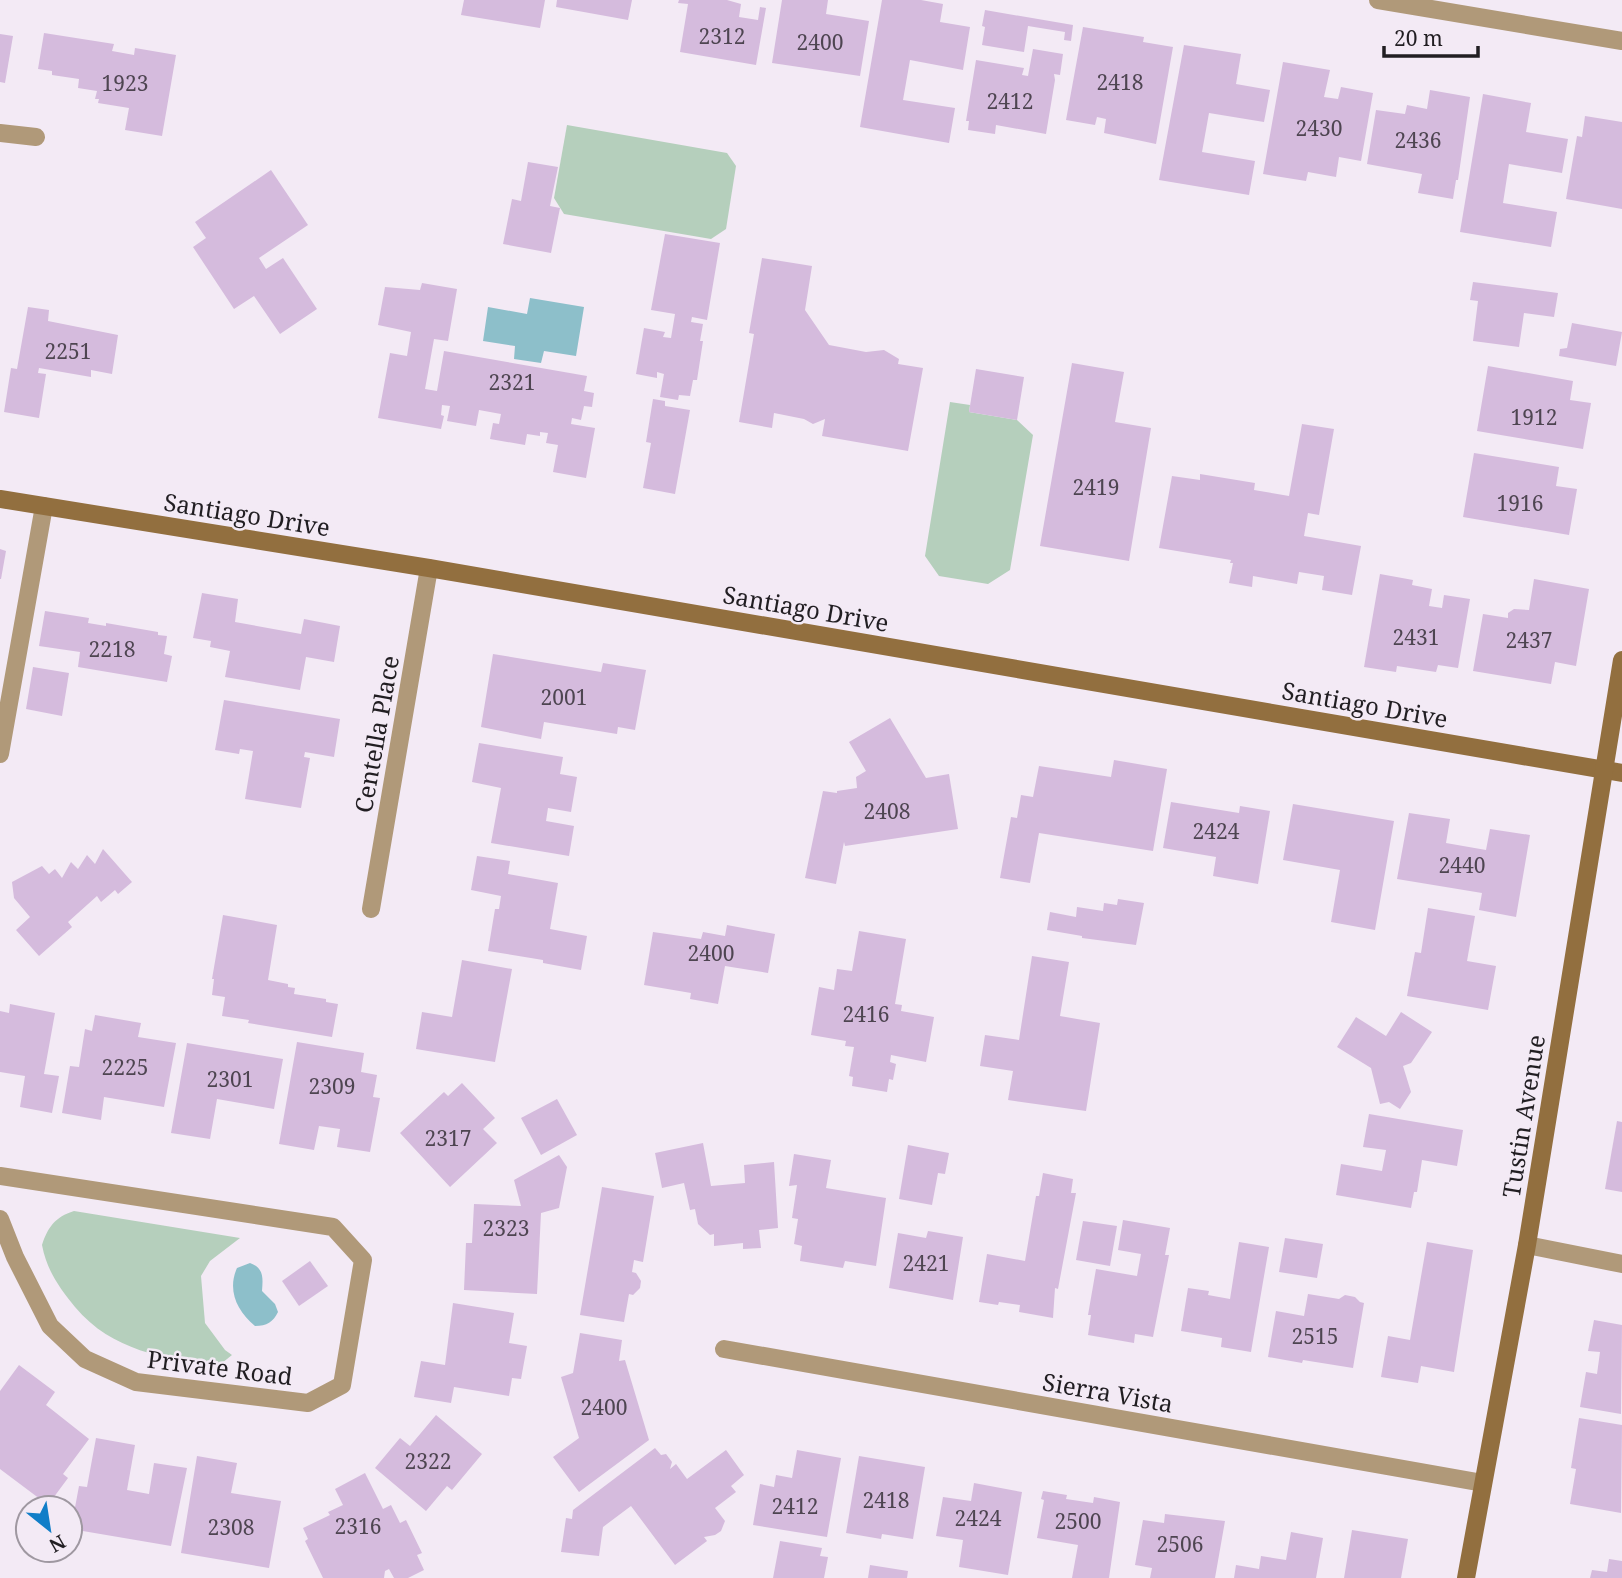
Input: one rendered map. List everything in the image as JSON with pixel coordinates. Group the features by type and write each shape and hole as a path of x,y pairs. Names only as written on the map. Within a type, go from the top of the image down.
{"street":[{"path":"1378,0 1622,41"},
{"path":"0,132 36,137"},
{"name":"Santiago Drive","path":"0,499 429,568 1622,773"},
{"path":"0,754 44,506"},
{"name":"Centella Place","path":"371,909 429,568"},
{"name":"Tustin Avenue","path":"1466,1578 1527,1245 1622,660"},
{"name":"Private Road","path":"0,1176 333,1227 363,1260 342,1385 308,1403 136,1382 85,1359 50,1326 15,1257 0,1219"},
{"path":"1527,1245 1622,1264"},
{"name":"Sierra Vista","path":"724,1349 1483,1483"}],"green space":[{"path":"567,125 727,153 736,166 726,229 711,239 564,214 554,198"},
{"path":"950,402 970,405 969,412 1017,420 1033,435 1010,570 988,584 939,576 925,556"},
{"path":"74,1211 240,1238 210,1261 201,1276 205,1323 225,1350 232,1355 217,1367 158,1355 122,1343 90,1322 75,1307 54,1278 42,1245 53,1224"}],"water":[{"path":"530,298 584,307 576,356 544,351 541,363 514,359 515,346 483,341 488,307 527,314"},
{"path":"250,1263 260,1271 262,1291 275,1304 278,1312 272,1321 263,1325 255,1326 243,1314 235,1300 233,1284 237,1268"}],"building":[{"path":"464,0 545,0 540,28 461,15"},
{"path":"557,0 632,0 628,20 556,7"},
{"path":"679,0 727,0 741,4 739,17 758,20 760,7 766,8 756,65 680,52 688,4 678,3"},
{"path":"782,0 828,0 826,14 869,21 860,76 772,63"},
{"path":"882,0 921,0 943,4 940,22 970,27 963,70 910,60 903,100 955,108 949,143 860,127"},
{"path":"985,10 1073,25 1071,41 1064,40 1065,32 1028,26 1024,52 982,45"},
{"path":"1083,27 1144,37 1143,42 1173,47 1156,144 1104,133 1106,119 1097,117 1095,125 1066,120"},
{"path":"44,33 114,44 112,51 134,55 135,48 176,55 162,136 125,130 129,108 98,103 99,99 95,99 97,91 78,88 79,79 52,75 52,71 38,69"},
{"path":"0,34 13,36 5,83 0,82"},
{"path":"1184,45 1241,54 1236,84 1270,90 1264,122 1209,113 1202,152 1255,161 1249,195 1159,180"},
{"path":"1033,49 1063,54 1060,75 1054,74 1046,134 996,125 995,134 968,130 969,121 966,121 976,60 1024,68 1022,75 1028,76"},
{"path":"1283,62 1330,70 1324,97 1338,99 1341,87 1373,93 1361,161 1339,157 1336,177 1308,172 1306,181 1263,174"},
{"path":"1430,90 1470,97 1453,199 1418,193 1422,174 1367,164 1376,110 1405,114 1407,105 1427,109"},
{"path":"1483,94 1531,103 1526,132 1568,139 1562,173 1509,164 1503,203 1557,212 1551,247 1460,232"},
{"path":"1585,116 1622,122 1622,209 1566,199 1577,136 1582,137"},
{"path":"528,162 558,167 550,206 560,208 551,253 503,244 512,199 521,201"},
{"path":"271,170 308,225 259,258 266,269 283,258 317,309 280,334 254,296 234,309 193,247 206,238 195,222"},
{"path":"665,234 720,243 707,320 692,317 691,322 703,324 697,380 693,380 690,396 679,395 678,400 660,397 664,374 657,372 657,378 636,374 644,328 665,332 663,337 671,338 675,314 651,310"},
{"path":"762,258 812,266 805,310 829,345 866,352 884,350 899,359 898,364 923,368 908,451 822,436 825,419 813,424 804,419 774,413 772,428 739,422 754,334 749,333"},
{"path":"1473,282 1558,293 1554,317 1524,313 1519,347 1473,341 1478,301 1470,300"},
{"path":"422,283 457,289 448,341 434,339 425,389 437,391 444,351 587,376 584,391 594,393 592,407 584,406 581,420 572,418 571,424 595,428 586,478 553,472 558,445 546,443 548,433 540,432 540,436 527,434 525,445 490,439 493,423 499,424 501,414 479,410 476,426 447,421 450,406 442,405 441,415 444,416 441,429 378,418 390,353 407,356 411,332 378,325 385,287 420,290"},
{"path":"28,307 49,310 48,321 118,335 112,374 91,370 91,377 39,368 38,373 46,374 39,418 4,412 11,368 17,369"},
{"path":"1572,323 1622,332 1616,366 1559,356 1560,349 1567,348"},
{"path":"1072,363 1124,372 1115,422 1151,428 1129,561 1040,546"},
{"path":"1488,366 1573,381 1570,400 1591,403 1583,449 1477,431"},
{"path":"976,369 1024,377 1017,420 969,412"},
{"path":"653,399 665,401 665,406 690,410 675,494 643,488 651,443 646,442"},
{"path":"1302,424 1334,429 1319,515 1308,513 1304,536 1361,546 1352,595 1322,590 1324,576 1299,572 1297,584 1253,576 1252,587 1229,583 1233,563 1230,563 1231,560 1159,548 1172,476 1200,480 1200,474 1255,483 1254,490 1289,496"},
{"path":"1474,453 1559,467 1556,486 1577,489 1569,535 1463,517"},
{"path":"0,549 6,551 1,579 0,579"},
{"path":"1380,574 1413,580 1412,585 1432,589 1429,606 1442,608 1444,595 1470,599 1458,668 1438,665 1436,672 1397,666 1396,672 1364,667"},
{"path":"1534,579 1589,589 1576,666 1555,662 1551,684 1473,671 1483,614 1508,618 1508,613 1514,609 1529,610"},
{"path":"202,593 238,599 235,622 301,634 304,619 340,626 334,662 306,657 300,690 225,677 230,651 210,647 211,641 193,638"},
{"path":"45,611 89,618 88,623 106,626 106,623 167,636 164,654 172,656 167,682 78,667 80,652 39,646"},
{"path":"493,654 601,672 603,663 646,670 635,730 618,727 617,734 544,722 541,739 481,727"},
{"path":"33,667 69,673 62,716 26,709"},
{"path":"224,700 340,719 334,757 305,752 304,757 310,758 301,808 245,799 253,751 240,749 239,754 215,750"},
{"path":"890,718 926,778 949,774 958,829 845,846 844,842 836,884 805,878 823,791 837,793 857,788 856,777 866,771 849,742"},
{"path":"479,743 563,757 560,774 577,777 571,812 548,808 546,821 574,826 569,856 491,843 501,788 472,782"},
{"path":"1114,760 1167,769 1153,851 1039,833 1030,883 1000,878 1011,817 1017,818 1021,795 1033,797 1039,766 1111,777"},
{"path":"1171,802 1239,813 1240,806 1270,811 1258,884 1213,876 1216,857 1163,848"},
{"path":"1293,804 1394,821 1375,930 1331,922 1340,870 1283,860"},
{"path":"1409,813 1450,819 1446,843 1486,850 1490,829 1530,835 1516,917 1479,910 1482,893 1397,879"},
{"path":"103,849 132,882 118,894 115,890 101,902 97,896 68,922 72,927 39,956 16,930 30,917 14,898 12,882 42,866 49,874 55,869 62,878 71,862 78,869 87,855 95,864"},
{"path":"477,856 510,861 508,874 558,883 550,929 587,936 581,970 543,963 543,960 488,951 495,909 499,909 501,896 471,890"},
{"path":"1118,899 1144,903 1136,945 1047,930 1050,912 1076,917 1077,907 1103,911 1104,903 1117,905"},
{"path":"1428,908 1475,916 1467,961 1496,966 1488,1010 1407,996 1415,952 1421,953"},
{"path":"223,915 277,925 268,980 288,984 288,987 295,988 294,994 326,999 326,1002 338,1004 332,1037 222,1016 225,997 212,995 212,979"},
{"path":"727,925 775,934 768,973 725,966 718,1004 690,999 691,993 644,985 653,932 701,939 703,932 725,936"},
{"path":"859,931 906,939 895,1004 902,1005 901,1011 934,1017 926,1062 891,1055 890,1062 896,1064 887,1092 852,1086 853,1077 849,1076 854,1047 845,1046 846,1041 811,1035 819,987 834,990 837,969 852,971"},
{"path":"1032,956 1069,962 1060,1016 1100,1023 1086,1111 1008,1100 1013,1071 980,1066 985,1035 1019,1040"},
{"path":"462,960 512,969 495,1062 416,1049 422,1012 452,1017"},
{"path":"10,1004 55,1013 44,1074 59,1076 52,1113 20,1107 25,1076 0,1072 0,1011 9,1013"},
{"path":"1401,1012 1432,1032 1411,1063 1403,1066 1411,1092 1400,1109 1389,1102 1380,1104 1371,1068 1337,1047 1356,1017 1386,1036"},
{"path":"95,1015 141,1023 138,1037 176,1043 164,1107 104,1097 101,1120 62,1113 70,1066 79,1067 85,1029 92,1031"},
{"path":"297,1042 364,1053 361,1072 377,1075 373,1097 380,1098 370,1152 337,1147 340,1129 319,1126 314,1150 279,1144"},
{"path":"187,1043 283,1059 274,1109 217,1099 210,1139 171,1133"},
{"path":"462,1083 495,1118 483,1129 497,1143 450,1187 400,1133 444,1092 448,1096"},
{"path":"557,1099 577,1135 541,1155 521,1118"},
{"path":"1369,1114 1463,1130 1457,1166 1422,1160 1417,1192 1414,1192 1411,1208 1336,1195 1341,1164 1382,1171 1386,1150 1363,1147"},
{"path":"1617,1121 1622,1122 1622,1192 1605,1189"},
{"path":"703,1143 711,1186 745,1183 744,1165 774,1162 778,1228 759,1230 761,1248 743,1249 743,1243 714,1246 714,1234 710,1235 698,1224 695,1209 690,1210 684,1183 662,1188 655,1153"},
{"path":"908,1145 949,1153 945,1174 938,1173 932,1205 899,1199"},
{"path":"794,1154 831,1160 826,1188 886,1198 876,1266 845,1261 843,1268 800,1261 802,1246 794,1244 798,1219 792,1218 797,1185 789,1186"},
{"path":"559,1155 567,1167 559,1208 541,1213 537,1294 464,1290 466,1243 472,1243 474,1204 521,1206 514,1180"},
{"path":"1043,1173 1073,1179 1071,1193 1076,1193 1058,1289 1055,1288 1053,1318 1019,1312 1020,1305 979,1302 987,1254 1025,1261 1036,1196 1039,1196"},
{"path":"602,1187 654,1196 643,1262 634,1260 632,1272 636,1273 641,1281 640,1288 633,1295 629,1294 624,1322 580,1315"},
{"path":"1123,1220 1170,1228 1165,1255 1169,1255 1153,1337 1135,1334 1134,1343 1088,1335 1091,1315 1088,1315 1096,1269 1137,1276 1141,1254 1118,1250"},
{"path":"1083,1221 1117,1226 1110,1266 1076,1260"},
{"path":"928,1231 963,1237 953,1300 889,1288 898,1233 926,1238"},
{"path":"1285,1238 1323,1244 1317,1278 1279,1272"},
{"path":"1239,1242 1269,1247 1251,1352 1221,1347 1222,1338 1181,1331 1188,1288 1209,1291 1208,1295 1230,1299"},
{"path":"1427,1242 1473,1250 1454,1372 1421,1366 1418,1383 1381,1377 1388,1336 1410,1340"},
{"path":"310,1261 328,1286 299,1306 282,1281"},
{"path":"1308,1294 1339,1299 1345,1295 1364,1303 1353,1368 1268,1357 1276,1311 1304,1316"},
{"path":"453,1303 514,1313 509,1343 527,1346 521,1379 512,1378 509,1396 454,1387 451,1403 414,1397 421,1361 445,1365"},
{"path":"1594,1320 1622,1325 1621,1414 1580,1407 1586,1372 1597,1374 1600,1352 1588,1351"},
{"path":"580,1333 622,1340 619,1361 625,1360 649,1440 579,1492 553,1457 579,1438 561,1377 573,1373"},
{"path":"19,1365 55,1392 46,1405 89,1439 63,1474 68,1478 56,1494 33,1494 0,1469 0,1391"},
{"path":"436,1415 482,1454 452,1490 447,1486 426,1511 375,1468 400,1438 410,1446"},
{"path":"1579,1418 1622,1425 1621,1513 1570,1504 1576,1469 1571,1468"},
{"path":"96,1438 135,1445 127,1490 149,1494 154,1463 187,1468 171,1546 84,1531 84,1494 78,1494 79,1486 87,1487"},
{"path":"655,1448 661,1455 666,1454 672,1462 670,1469 676,1464 687,1479 726,1450 744,1475 731,1486 736,1492 715,1508 725,1521 721,1531 704,1537 707,1541 675,1565 631,1506 603,1527 599,1556 561,1552 566,1518 572,1519 573,1510"},
{"path":"797,1450 841,1458 827,1537 753,1525 760,1484 774,1487 776,1475 792,1478"},
{"path":"197,1456 237,1463 231,1493 281,1501 269,1568 181,1553"},
{"path":"859,1456 925,1467 913,1539 882,1534 881,1539 846,1533"},
{"path":"365,1473 383,1509 391,1505 400,1523 406,1520 422,1553 417,1555 424,1570 408,1578 394,1578 389,1569 385,1571 384,1578 323,1578 305,1541 308,1539 303,1528 330,1515 328,1512 343,1505 335,1489"},
{"path":"974,1483 1022,1492 1008,1575 959,1567 963,1540 936,1536 943,1497 971,1501"},
{"path":"1043,1491 1067,1495 1066,1499 1093,1503 1094,1497 1120,1502 1109,1578 1072,1578 1078,1545 1037,1538 1044,1500 1041,1499"},
{"path":"1165,1514 1225,1521 1215,1578 1150,1578 1152,1568 1135,1565 1143,1520 1164,1523"},
{"path":"1352,1530 1408,1539 1401,1578 1344,1578"},
{"path":"1291,1532 1323,1538 1316,1578 1234,1578 1236,1565 1259,1569 1261,1556 1286,1560"},
{"path":"780,1541 822,1548 820,1556 828,1557 824,1578 773,1578"},
{"path":"1609,1559 1622,1561 1622,1578 1590,1578 1592,1570 1607,1572"},
{"path":"870,1565 908,1571 907,1578 868,1578"}]}
